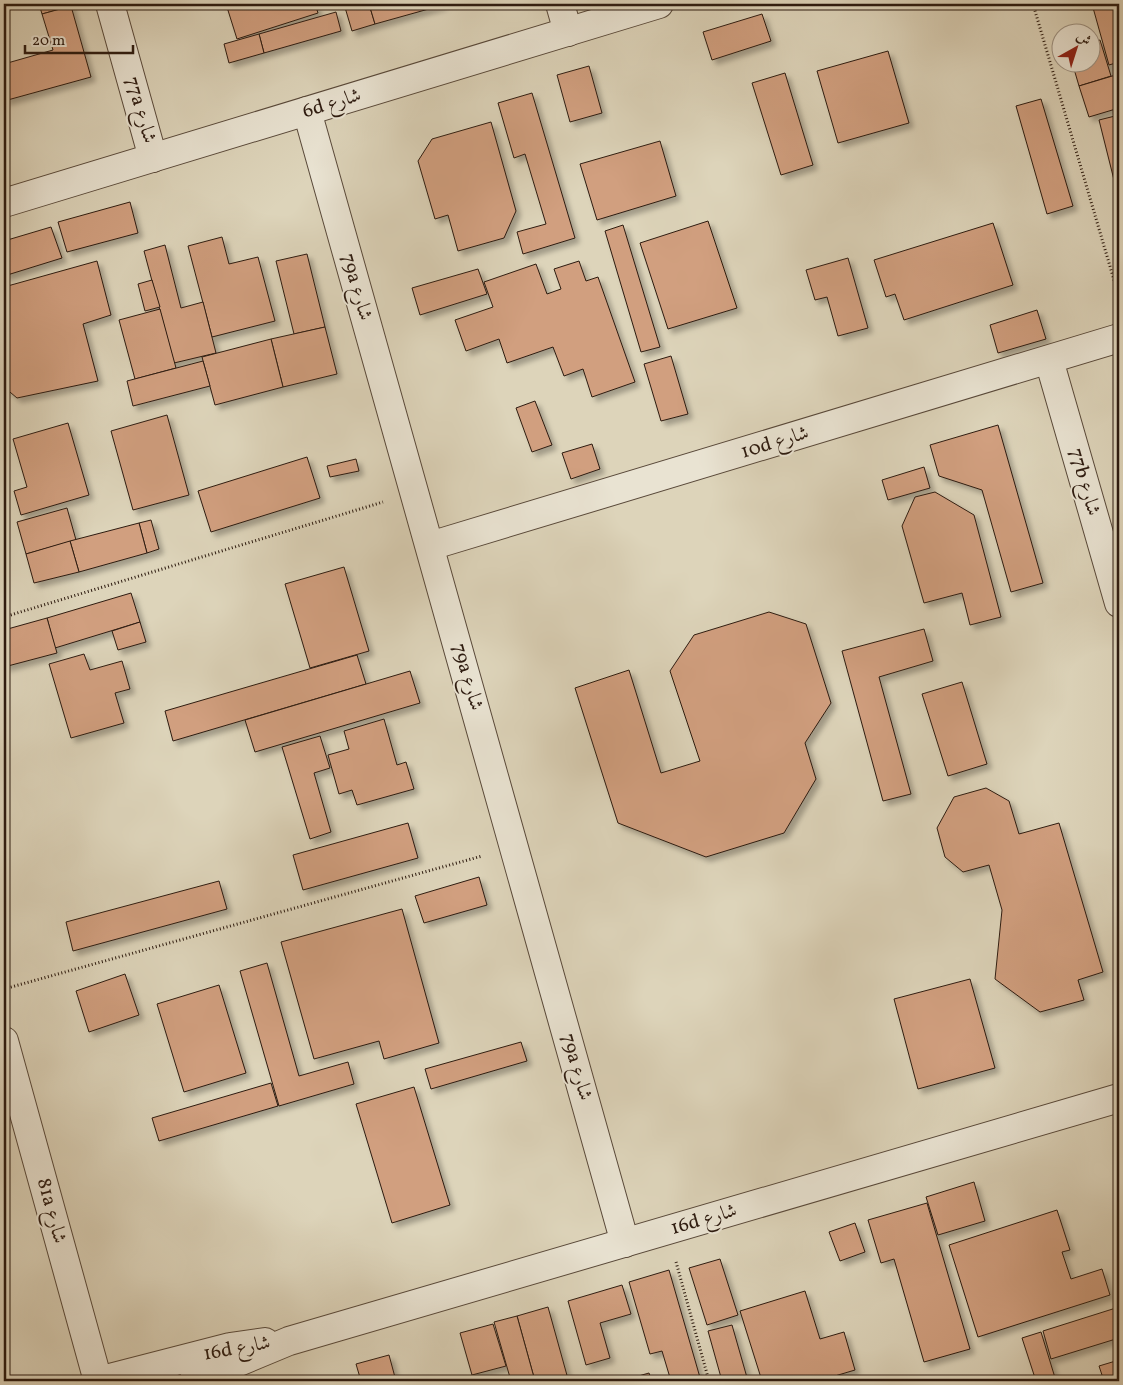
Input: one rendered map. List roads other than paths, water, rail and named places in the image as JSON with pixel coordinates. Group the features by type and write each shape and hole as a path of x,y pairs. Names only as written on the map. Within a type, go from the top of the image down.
{"street":[{"name":"77a شارع","path":"110,4 154,158"},
{"path":"560,4 568,32"},
{"name":"6d شارع","path":"4,203 659,4"},
{"name":"79a شارع","path":"307,111 626,1243"},
{"name":"10d شارع","path":"430,546 1119,338"},
{"name":"77b شارع","path":"1050,360 1119,603"},
{"name":"81a شارع","path":"4,1041 98,1381"},
{"name":"16d شارع","path":"193,1381 289,1341 1119,1098"},
{"name":"16d شارع","path":"98,1381 230,1347 269,1341 289,1341"}]}
